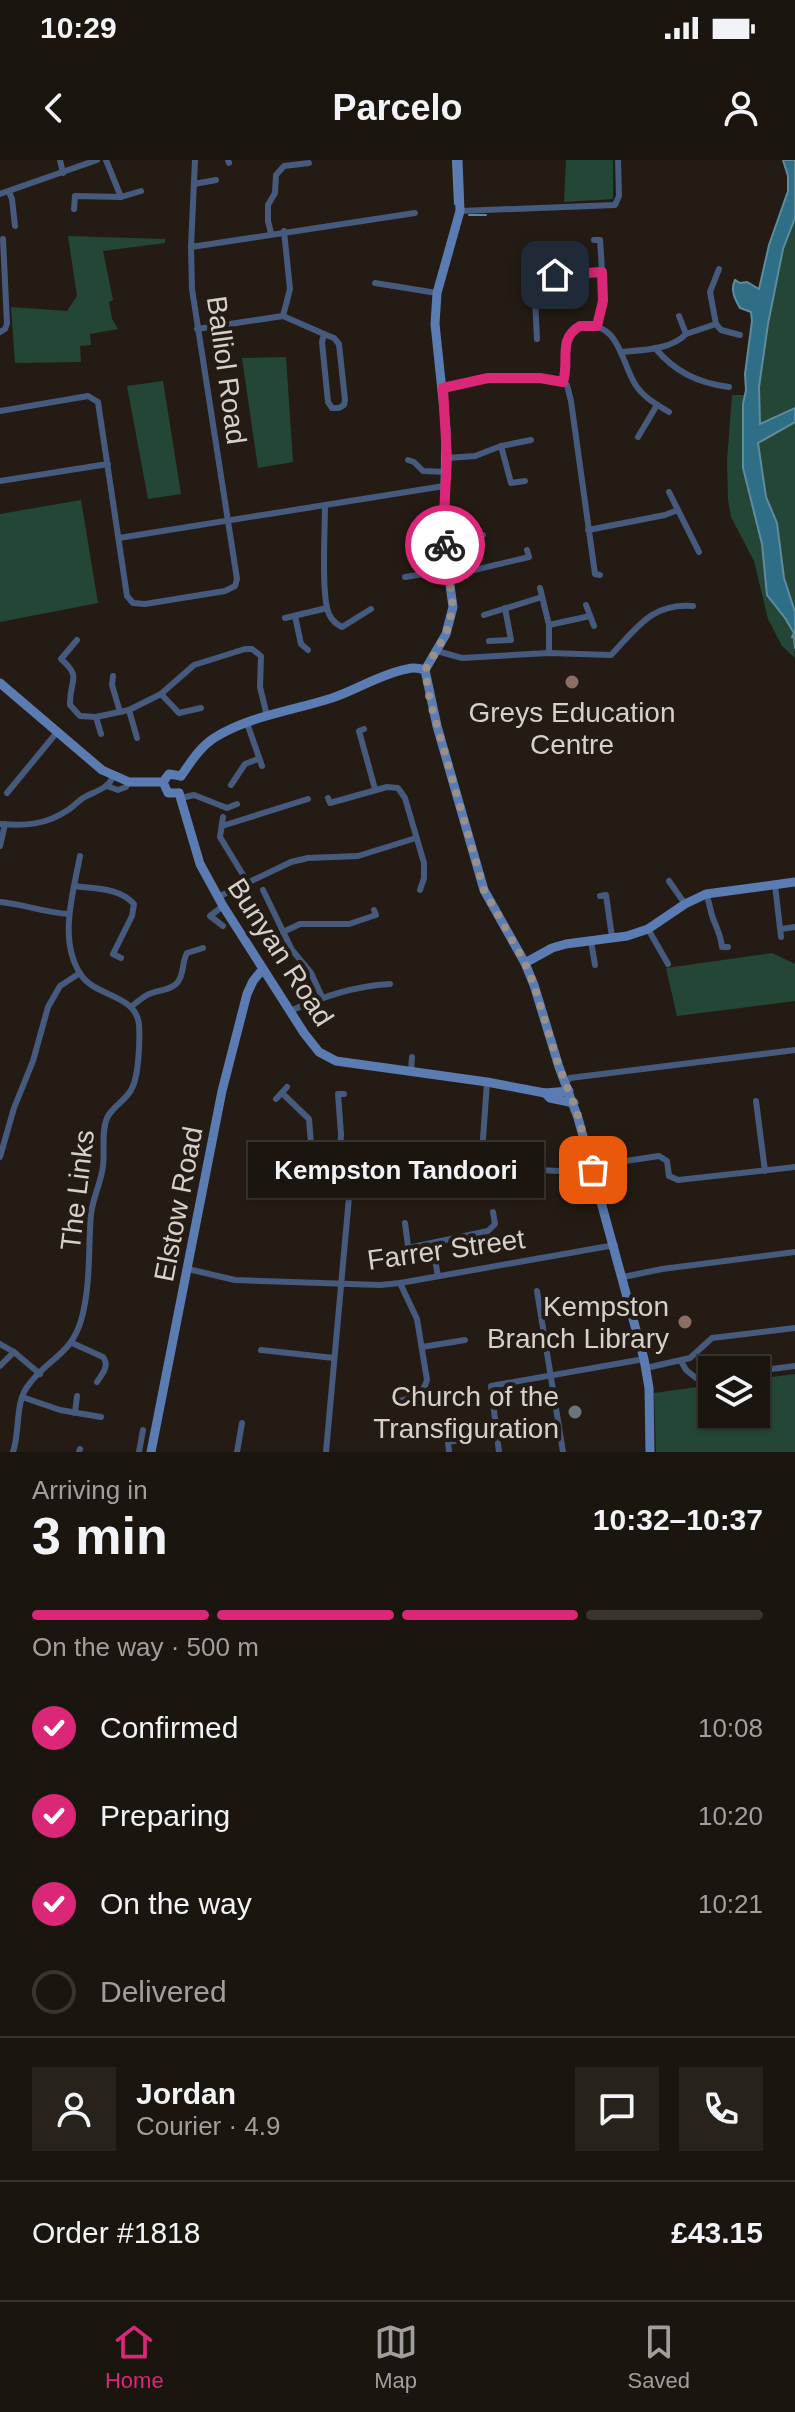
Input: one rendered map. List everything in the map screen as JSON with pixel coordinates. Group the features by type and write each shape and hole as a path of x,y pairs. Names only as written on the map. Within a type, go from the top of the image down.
{"main road":[{"path":"458,160 460,211 437,293 435,324 447,458 444,542 453,607 437,651 425,670 433,714 484,890 525,963 574,1103 593,1168 645,1364 650,1452"},
{"path":"163,782 168,793 180,795 184,786 181,776 194,756 214,738 247,723 332,698 405,669 415,667 425,670"},
{"path":"0,683 113,777 129,782 163,782"},
{"path":"163,782 169,774 181,776"},
{"name":"Bunyan Road","path":"180,795 200,864 220,901 262,970 312,1043 327,1058 545,1093 568,1087"},
{"path":"525,963 552,948 648,929 706,894 795,882"},
{"name":"Elstow Road","path":"151,1452 222,1091 247,994 262,970"},
{"name":"Bunyan Road","path":"545,1093 550,1098 574,1103"}],"street":[{"path":"60,160 63,173"},
{"path":"0,194 97,160"},
{"path":"106,160 121,197"},
{"name":"Balliol Road","path":"119,538 127,596 133,603 145,604 225,591 235,586 237,579 192,289 195,160"},
{"path":"460,211 615,205 619,196 618,160"},
{"path":"271,233 268,205 275,193 279,169 309,163"},
{"path":"194,184 216,180"},
{"path":"74,209 75,196 121,197 141,191"},
{"path":"9,192 15,226"},
{"path":"191,247 415,213"},
{"path":"283,316 290,289 284,231"},
{"path":"594,240 600,240 602,272 603,301 597,326"},
{"path":"0,332 7,324 2,244"},
{"path":"533,267 537,339"},
{"path":"719,269 710,292 716,324 721,330 740,335"},
{"path":"534,279 602,272"},
{"path":"375,283 385,282 437,293"},
{"path":"197,329 283,316 334,338 339,344 345,400 339,408 332,408 328,402 322,342 324,334"},
{"path":"679,316 686,338"},
{"path":"621,352 655,348 716,324"},
{"path":"563,382 566,373 564,353 569,336 580,326 597,326 611,334 643,394 669,412"},
{"path":"655,348 683,374 698,381 729,387"},
{"path":"443,388 488,378 540,378 563,382 569,390 595,574 600,575"},
{"path":"0,411 88,396 95,399 99,408 119,538 444,486"},
{"path":"638,437 657,405"},
{"path":"447,458 475,456 501,446 531,440"},
{"path":"501,446 511,483 525,481"},
{"path":"413,460 423,471 446,472"},
{"path":"0,481 108,464"},
{"path":"674,496 692,545 699,552"},
{"path":"325,505 327,608 331,618 342,627 347,626 371,609"},
{"path":"588,530 678,510"},
{"path":"444,542 483,535"},
{"path":"405,577 449,573 493,561 529,557 527,550"},
{"path":"540,588 549,625 549,653"},
{"path":"484,615 542,597"},
{"path":"490,601 493,611"},
{"path":"586,605 594,626"},
{"path":"437,651 462,658 549,653 611,655 649,616 669,606 693,606"},
{"path":"285,618 327,608"},
{"path":"489,641 511,640 505,608"},
{"path":"295,616 301,644 308,650"},
{"path":"549,625 590,616"},
{"path":"77,640 61,659 72,669 70,705 73,712 80,716 96,717 129,710 161,694 194,665 252,649 261,656 260,687 267,716"},
{"path":"113,676 120,712"},
{"path":"114,692 124,689"},
{"path":"161,694 179,713 201,708"},
{"path":"129,710 137,738"},
{"path":"96,717 101,734"},
{"path":"247,723 262,766"},
{"path":"364,729 359,731 375,789"},
{"path":"11,791 58,731"},
{"path":"231,785 245,764 258,759"},
{"path":"0,846 2,824 21,826 45,822 107,786 113,777"},
{"path":"107,786 118,790 129,782"},
{"path":"328,798 330,803 375,789 398,788 405,798 424,863 420,890"},
{"path":"180,795 194,795 227,808 237,804"},
{"path":"222,826 308,799"},
{"path":"223,817 220,837 248,883"},
{"path":"223,926 210,916 220,901 291,862 308,858 358,856 416,838"},
{"path":"80,856 69,914 69,939 80,973 93,986 132,1006 148,994 172,987 183,973 182,963 187,953 203,948"},
{"path":"669,881 685,904"},
{"path":"775,885 781,933 795,927"},
{"path":"74,886 112,891 128,897 134,904 132,916 113,954 121,958"},
{"path":"263,890 292,950 311,973 322,997"},
{"path":"706,894 711,904 712,918 719,928 722,947 728,947"},
{"path":"600,896 606,895 612,937"},
{"path":"0,902 69,914"},
{"path":"283,932 300,924 349,924 376,915 374,910"},
{"path":"648,929 668,964"},
{"path":"591,941 595,965"},
{"path":"0,1157 48,1007 60,986 80,973"},
{"path":"290,1011 322,997 371,985 390,984"},
{"name":"The Links","path":"13,1452 26,1388 72,1343 79,1328 86,1300 91,1215 104,1163 107,1117 131,1091 136,1072 139,1026 132,1006"},
{"path":"568,1087 570,1078 795,1050"},
{"path":"411,1072 412,1057"},
{"path":"481,1167 487,1082"},
{"path":"287,1087 279,1096 309,1119 309,1154"},
{"path":"340,1156 338,1094 344,1094"},
{"path":"756,1101 765,1171"},
{"path":"276,1197 279,1157 286,1154 559,1171 659,1156 667,1161 669,1176 678,1180 795,1167"},
{"path":"326,1452 354,1160"},
{"path":"405,1223 409,1251 488,1231 495,1224 493,1212"},
{"path":"432,1244 438,1276"},
{"name":"Farrer Street","path":"188,1269 235,1280 380,1285 615,1245"},
{"path":"623,1277 795,1252"},
{"path":"399,1392 398,1402 414,1397 425,1387 427,1380 417,1319 400,1283"},
{"path":"537,1291 563,1452"},
{"path":"499,1452 491,1386 550,1375 681,1361 690,1358 712,1338 795,1328"},
{"path":"422,1347 453,1345 465,1340"},
{"path":"72,1343 106,1360 97,1382"},
{"path":"0,1344 40,1374"},
{"path":"261,1350 334,1358"},
{"path":"0,1366 14,1352"},
{"path":"681,1361 686,1370 698,1378"},
{"path":"770,1369 795,1366"},
{"path":"75,1413 77,1396"},
{"path":"22,1397 90,1418 101,1417"},
{"path":"237,1452 242,1423"},
{"path":"139,1452 139,1438 143,1430"},
{"path":"449,1452 448,1442 496,1434"}],"green space":[{"path":"566,160 613,160 613,199 564,202"},
{"path":"795,218 795,408 760,425 759,387 768,324 783,249"},
{"path":"68,236 165,239 165,243 103,251 113,300 109,302 112,319 118,329 90,334 91,345 80,346 81,362 15,363 11,307 67,311 77,296"},
{"path":"286,357 293,462 258,468 242,358"},
{"path":"163,381 181,494 148,499 127,386"},
{"path":"732,395 745,395 743,468 762,544 767,595 794,634 795,658 782,646 768,619 754,561 731,517 727,461"},
{"path":"795,422 795,612 784,578 777,523 766,497 758,443"},
{"path":"81,500 98,603 0,622 0,514"},
{"path":"772,953 795,964 795,1001 677,1016 666,968"},
{"path":"795,1374 795,1452 656,1452 654,1393 698,1387 698,1428 770,1428 770,1377"}],"water":[{"path":"783,160 795,160 795,218 783,249 768,324 759,387 760,424 795,408 795,422 758,443 766,497 777,523 784,578 795,612 795,649 794,633 767,595 762,544 743,468 743,404 752,321 751,312 740,308 733,287 735,280 759,289 769,245 788,191"}],"waterway":[{"path":"453,160 455,204"},
{"path":"469,215 486,215"}],"way so far":[{"path":"445,545 453,607 446,634 425,670 430,701 484,890 534,985 593,1170"}],"place":[{"name":"Greys Education Centre","path":"572,682"},
{"name":"Kempston Tandoori","path":"593,1170"},
{"name":"Kempston Branch Library","path":"685,1322"},
{"name":"Church of the Transfiguration","path":"575,1412"}],"route":[{"path":"445,545 447,458 443,388 488,378 540,378 563,382 566,373 565,343 569,336 580,326 597,326 603,301 602,272 555,275"}]}
